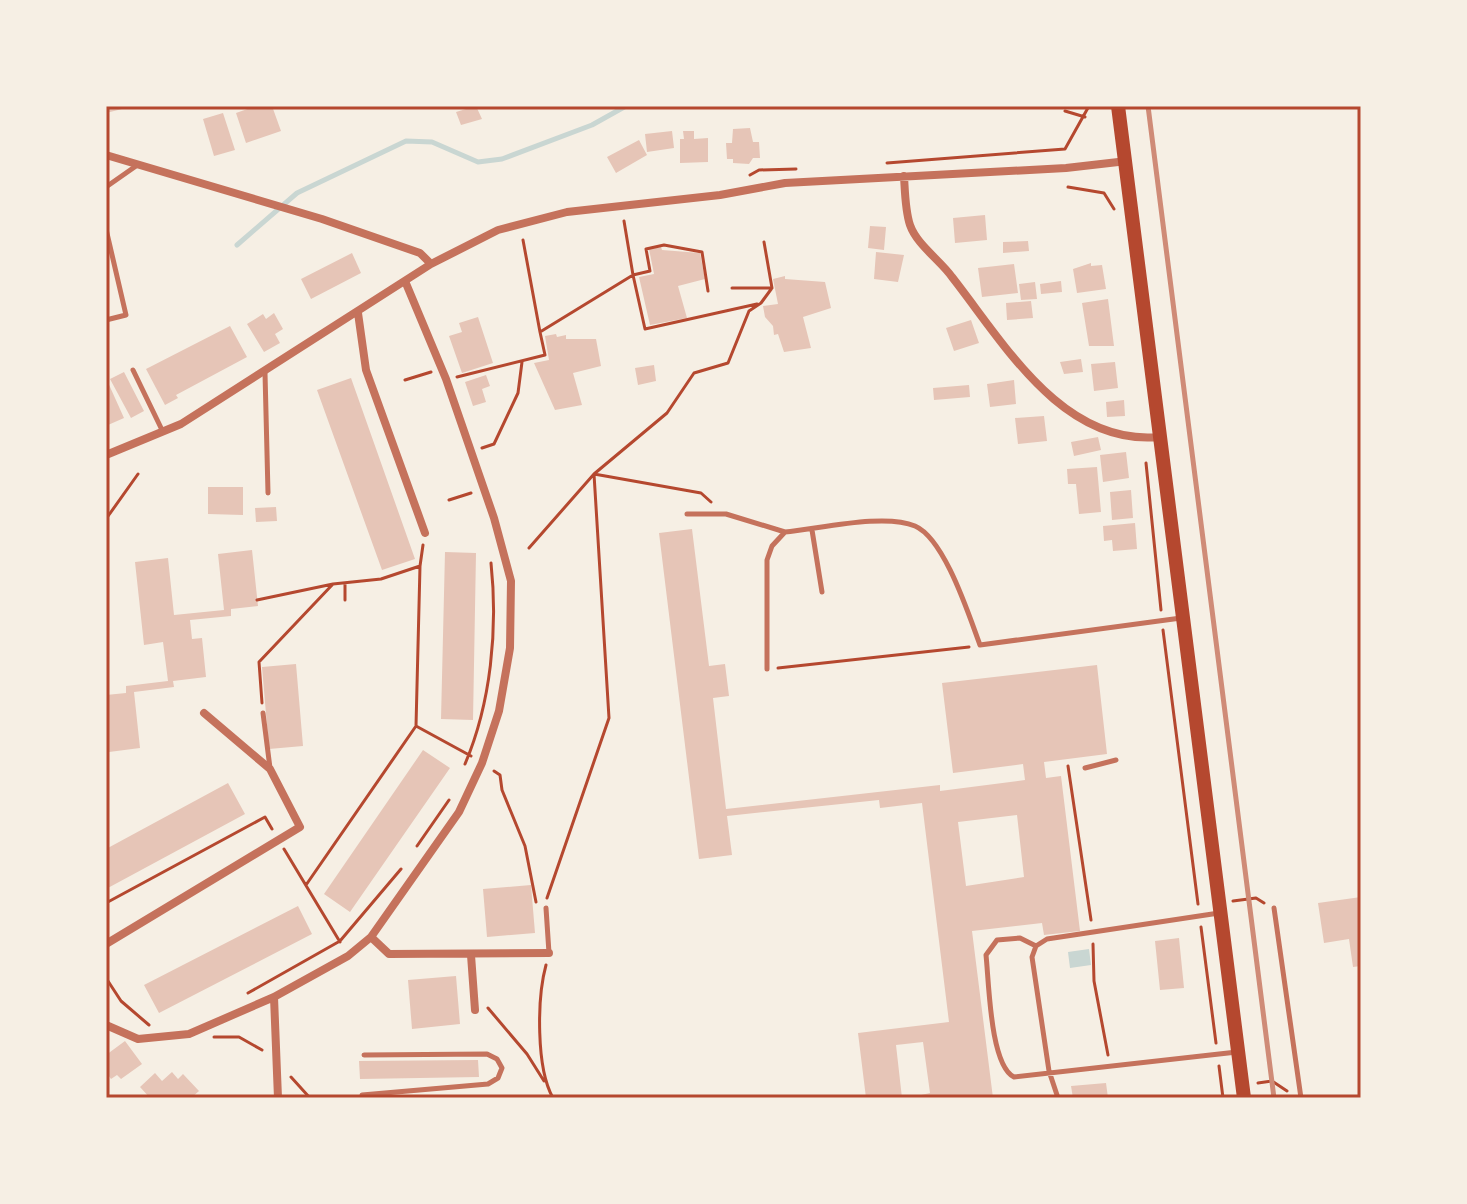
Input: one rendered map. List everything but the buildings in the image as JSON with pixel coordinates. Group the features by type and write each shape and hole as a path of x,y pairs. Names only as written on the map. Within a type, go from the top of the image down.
{"main road":[{"path":"1118,106 1243,1091"}],"street":[{"path":"106,155 322,219 420,253 431,264"},
{"path":"107,452 164,433 265,373 431,264 498,230 567,212 720,195 785,183 1066,168 1127,161"},
{"path":"904,176 910,225 1038,386 1048,396 1106,432 1126,439 1159,437"},
{"path":"106,1025 138,1039 166,1039 196,1032 274,997 348,956 371,937 459,812 482,763 499,711 510,648 511,581 446,379 405,281"},
{"path":"358,313 366,370 425,533"},
{"path":"106,944 300,827 270,769 204,713"},
{"path":"371,937 389,954 549,953"},
{"path":"471,955 475,1010"},
{"path":"274,997 278,1098"}],"lane":[{"path":"106,187 136,166"},
{"path":"106,229 126,315 106,320"},
{"path":"133,370 164,433"},
{"path":"265,373 268,493"},
{"path":"687,514 726,514 785,532 888,522 916,526 938,548 980,645 1182,618"},
{"path":"812,530 822,592"},
{"path":"767,669 767,560 772,546 785,532"},
{"path":"263,713 270,769"},
{"path":"1085,768 1116,760"},
{"path":"546,908 549,953"},
{"path":"1058,1098 1049,1071 1032,957 1036,946 1047,939 1200,915 1220,908"},
{"path":"1274,908 1299,1098"},
{"path":"1036,946 1010,937 997,940 986,955 1002,1067 1014,1077 1238,1052"},
{"path":"362,1098 362,1095 488,1084 498,1078 502,1068 487,1054 364,1055"}],"path":[{"path":"887,163 1065,149 1089,106"},
{"path":"1065,111 1085,117"},
{"path":"747,176 759,170 799,170"},
{"path":"1068,187 1098,191 1109,198 1116,219"},
{"path":"624,221 645,329 761,303"},
{"path":"446,379 545,355 523,240"},
{"path":"529,548 594,474 667,413 694,373 728,363 749,311 761,303 772,288 764,242"},
{"path":"540,332 633,275 650,271 646,249 664,245 702,252 708,291"},
{"path":"732,288 772,288"},
{"path":"471,453 494,444 518,393 522,362"},
{"path":"405,380 431,372"},
{"path":"1143,439 1162,619 1223,1098"},
{"path":"106,519 138,474"},
{"path":"594,474 701,493 726,514"},
{"path":"416,726 500,775 502,790 525,846 537,905 546,908 550,888 565,853 609,718 594,474"},
{"path":"449,500 471,493 476,503"},
{"path":"306,885 416,726 420,566 425,533"},
{"path":"464,768 484,708 494,584 490,553"},
{"path":"257,600 333,584 381,579 420,566"},
{"path":"345,583 345,600"},
{"path":"263,713 259,662 333,584"},
{"path":"767,669 980,645"},
{"path":"1068,766 1093,934 1094,981 1110,1066"},
{"path":"410,856 453,794"},
{"path":"246,994 340,941 402,869"},
{"path":"1220,908 1256,898 1274,908"},
{"path":"546,1084 539,991 549,953"},
{"path":"106,978 121,1001 166,1039"},
{"path":"474,993 527,1054 553,1098"},
{"path":"196,1032 219,1039 239,1037 276,1061 310,1098"},
{"path":"1243,1091 1272,1081 1299,1098"}],"shaded area":[{"path":"1089,949 1091,965 1070,968 1068,952"}],"waterway":[{"path":"237,245 297,193 406,141 432,142 478,162 502,159 592,125 626,106"}],"railway":[{"path":"1148,106 1274,1098"}]}
